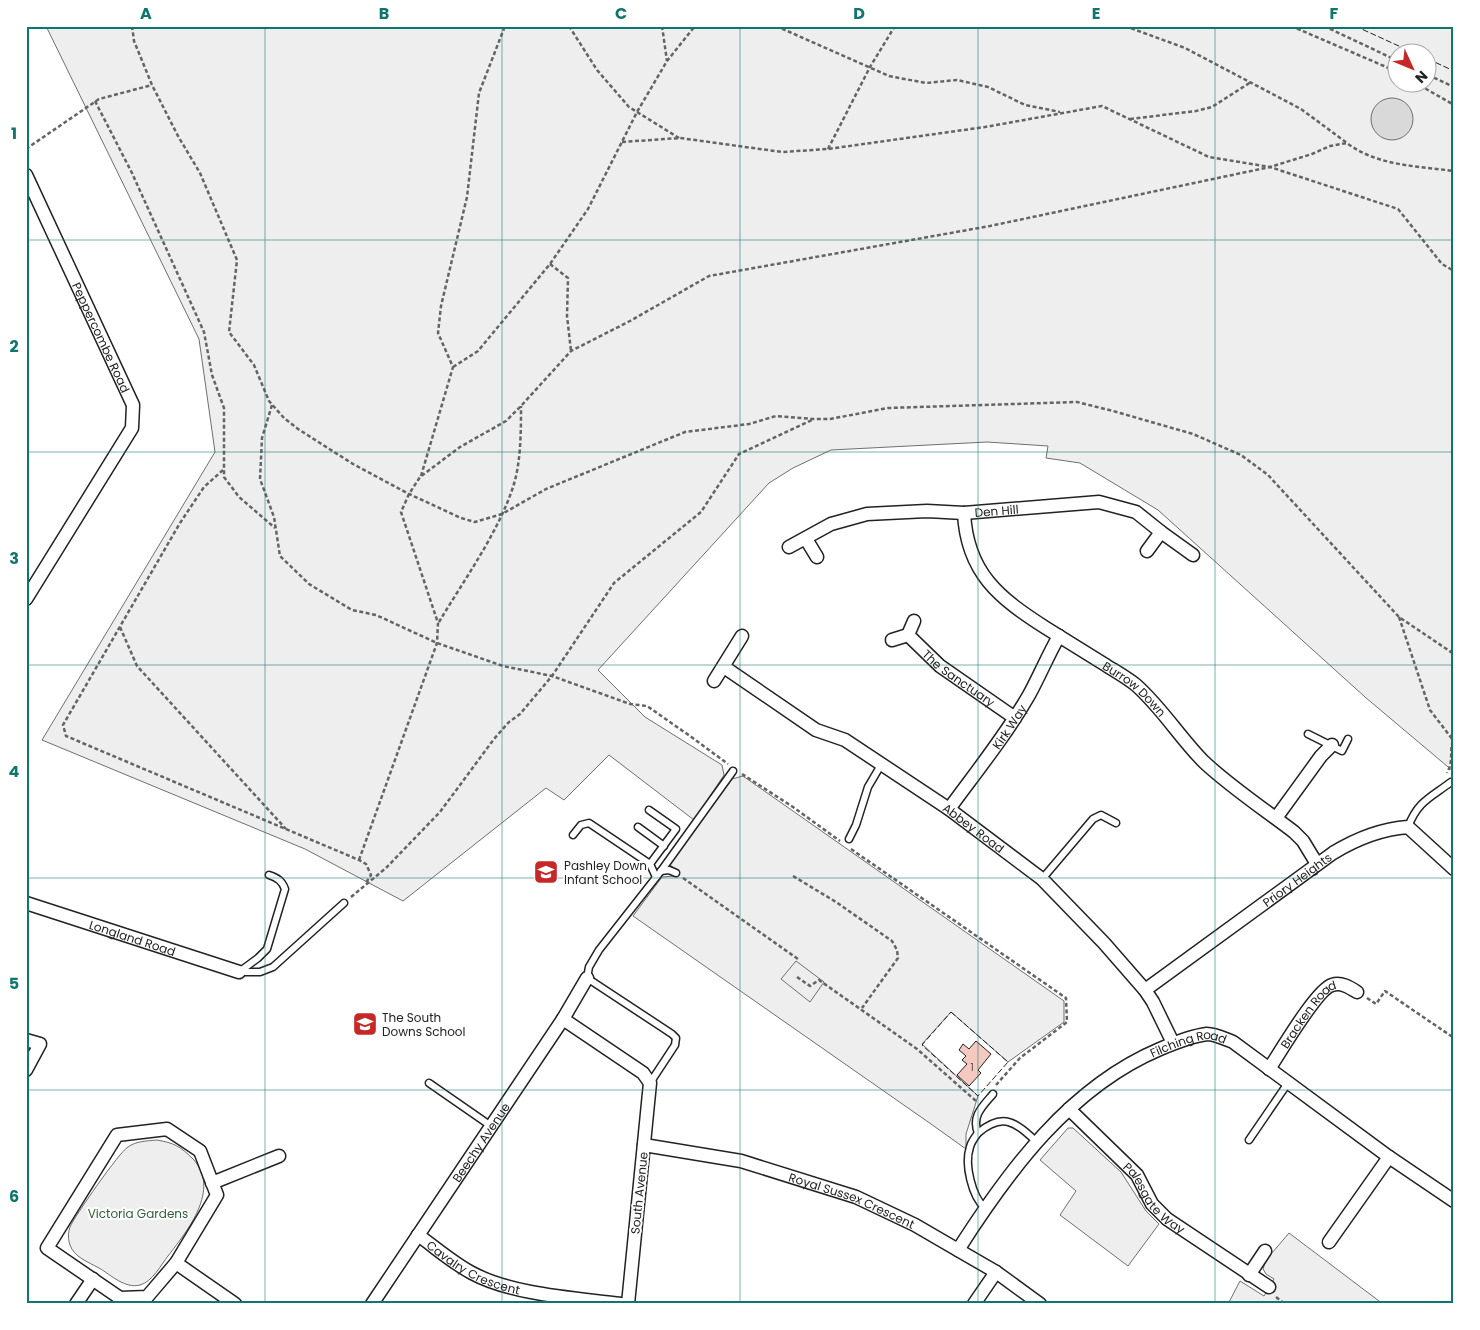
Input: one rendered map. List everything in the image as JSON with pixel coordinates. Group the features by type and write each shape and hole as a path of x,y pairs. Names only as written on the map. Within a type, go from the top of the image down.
{"street":[{"name":"Peppercombe Road","path":"26,175 133,405 132,428 26,599"},
{"name":"Den Hill","path":"788,547 832,524 867,514 927,511 964,513 1099,502 1136,512 1160,532 1193,555"},
{"name":"Burrow Down","path":"964,513 965,531 970,548 979,569 994,590 1018,610 1134,684 1162,711 1203,760 1221,777 1303,840 1318,864"},
{"path":"1147,551 1160,532"},
{"path":"806,539 817,557"},
{"path":"892,640 908,635 914,620"},
{"name":"The Sanctuary","path":"908,635 940,666 1015,718"},
{"path":"714,681 742,636"},
{"name":"Kirk Way","path":"948,809 989,756 1015,718 1059,636"},
{"name":"Abbey Road","path":"724,667 816,730 845,740 881,766 948,809 1042,879 1104,943 1145,990 1173,1043"},
{"path":"1276,818 1320,756 1332,745"},
{"path":"1408,827 1454,869"},
{"name":"Priory Heights","path":"1145,990 1318,864 1349,844 1393,828 1408,827"},
{"name":"Longland Road","path":"26,904 239,972"},
{"name":"Beechy Avenue","path":"372,1304 563,1019 587,978"},
{"name":"Bracken Road","path":"1269,1070 1299,1022 1329,985 1348,986 1357,992"},
{"path":"563,1019 643,1074 650,1083"},
{"name":"Filching Road","path":"958,1250 1011,1172 1069,1109 1116,1071 1173,1043 1208,1034 1233,1042 1269,1070 1454,1201"},
{"path":"26,1040 40,1044 26,1070"},
{"name":"South Avenue","path":"628,1304 650,1083"},
{"name":"Palesgate Way","path":"1069,1109 1137,1175 1152,1204 1167,1219 1269,1288"},
{"path":"167,1129 200,1151 212,1183 217,1195 176,1263 147,1297 120,1298 46,1248 118,1135 167,1129"},
{"name":"Royal Sussex Crescent","path":"644,1145 741,1161 856,1197 915,1225 996,1272 1040,1304"},
{"path":"212,1183 278,1156"},
{"path":"1329,1242 1390,1157"},
{"name":"Cavalry Crescent","path":"418,1236 472,1273 514,1289 622,1304"},
{"path":"1249,1275 1265,1251"},
{"path":"176,1263 235,1304"},
{"path":"974,1304 996,1272"},
{"path":"76,1304 93,1278"}],"lane":[{"path":"1308,734 1342,751 1348,739"},
{"path":"850,839 868,787 881,766"},
{"path":"650,1083 676,1045 676,1038 587,978 589,967 599,950 661,871 733,771"},
{"path":"1408,827 1414,813 1422,802 1451,782"},
{"path":"649,810 676,829 650,864"},
{"path":"1042,879 1093,819 1101,815 1116,823"},
{"path":"573,835 582,825 589,823 650,864 656,877"},
{"path":"638,827 664,846"},
{"path":"661,871 669,870 676,873"},
{"path":"239,972 266,949 285,889 282,882 277,878 269,876"},
{"path":"239,972 260,972 274,967 344,903"},
{"path":"429,1083 491,1126"},
{"path":"1249,1140 1288,1083"},
{"path":"978,1133 975,1125 976,1118 994,1094"},
{"path":"985,1208 978,1202 968,1166 970,1148 978,1133 989,1124 1000,1120 1012,1123 1038,1143"}],"path":[{"path":"132,26 134,41 152,85 178,136 200,172 237,260 229,332 254,365 272,405 298,429 353,464 409,494 461,518 475,522 502,514 546,489 685,432 749,424 776,416 813,420 830,419 888,408 1077,402 1193,434 1241,455 1268,475 1399,618 1454,654"},
{"path":"359,860 437,643 438,623 401,512 409,494 420,477 453,367 438,333 442,306 467,197 479,93 505,26"},
{"path":"569,26 596,70 629,107 680,138"},
{"path":"662,26 667,61"},
{"path":"453,367 478,351 550,264 588,208 636,112 667,61 695,26"},
{"path":"776,26 889,76 926,83 957,80 988,87 1025,105 1061,112 1102,106 1209,157 1270,167 1398,209 1442,264 1454,271"},
{"path":"828,149 870,67 895,26"},
{"path":"1125,26 1185,48 1302,109 1357,151 1385,162 1454,171"},
{"path":"1291,26 1388,68"},
{"path":"1324,26 1388,56"},
{"path":"1438,80 1454,87"},
{"path":"1128,119 1204,109 1251,82"},
{"path":"26,149 99,98 152,85"},
{"path":"1431,92 1454,105"},
{"path":"95,101 132,173 204,332 212,375 224,408 226,452 223,470 224,477 233,490 276,528"},
{"path":"622,142 680,138 782,152 828,149 985,127 1061,112"},
{"path":"420,477 460,447 506,421 571,351 630,321 709,276 990,226 1270,167 1312,154 1330,146 1347,143"},
{"path":"550,264 568,278 567,316 571,351"},
{"path":"272,405 262,438 260,479 274,517 280,556 309,584 352,610 376,616 437,643 503,666 552,676 621,702 647,706 727,763 733,771 746,775 793,807 1066,998 1068,1022 1020,1058 994,1088 994,1094"},
{"path":"438,623 502,514 514,485 521,437 521,406"},
{"path":"344,903 386,868 440,812 494,739 509,722 520,714 552,676 614,583 701,512 739,454 813,420"},
{"path":"223,470 204,486 185,515 63,725 66,736 359,860 366,864 371,875 363,887"},
{"path":"1399,618 1430,710 1453,740 1450,748 1451,765 1447,773 1451,782"},
{"path":"120,627 138,666 287,830"},
{"path":"676,873 798,960"},
{"path":"793,876 836,902 892,942 897,950 898,958 862,1008"},
{"path":"798,977 810,986 818,980 862,1008 918,1049 982,1108"},
{"name":"Bracken Road","path":"1357,992 1376,1004 1385,991 1454,1038"}],"green space":[{"path":"46,26 1454,26 1454,772 1365,697 1158,510 1080,463 1046,458 1048,446 987,442 831,450 793,468 769,483 598,670 645,717 722,765 724,775 694,820 609,755 564,800 546,788 403,901 305,849 42,740 215,452 199,339"},
{"path":"743,776 1064,1001 1064,1022 1008,1062 951,1012 922,1044 978,1096 966,1134 966,1149 633,916 662,877 674,876 678,871 669,864 732,779"},
{"path":"1068,1128 1073,1128 1121,1172 1146,1211 1159,1224 1128,1266 1060,1215 1076,1191 1040,1160"},
{"name":"Victoria Gardens","path":"157,1140 176,1146 193,1159 201,1171 204,1183 203,1196 192,1222 156,1273 144,1283 134,1286 118,1281 78,1256 70,1245 69,1231 73,1221 88,1198 123,1151 134,1144"},
{"path":"1289,1233 1383,1304 1228,1304 1240,1281 1264,1296 1274,1279 1266,1274 1263,1269 1266,1260"}],"shaded area":[{"path":"1396,98 1404,101 1410,107 1413,119 1410,131 1404,137 1388,140 1380,137 1374,131 1371,115 1374,107 1380,101"},
{"path":"796,961 824,982 810,1002 781,979"}],"building":[{"path":"976,1041 991,1054 978,1070 981,1073 969,1086 957,1075 967,1064 962,1060 966,1056 959,1050 963,1044 969,1049"}],"fence":[{"path":"1355,26 1390,42"},
{"path":"1438,64 1454,71"},
{"path":"951,1012 1008,1062 978,1096 922,1045 951,1012"}],"place":[{"name":"Pashley Down Infant School","path":"546,872"},
{"name":"The South Downs School","path":"365,1024"}]}
